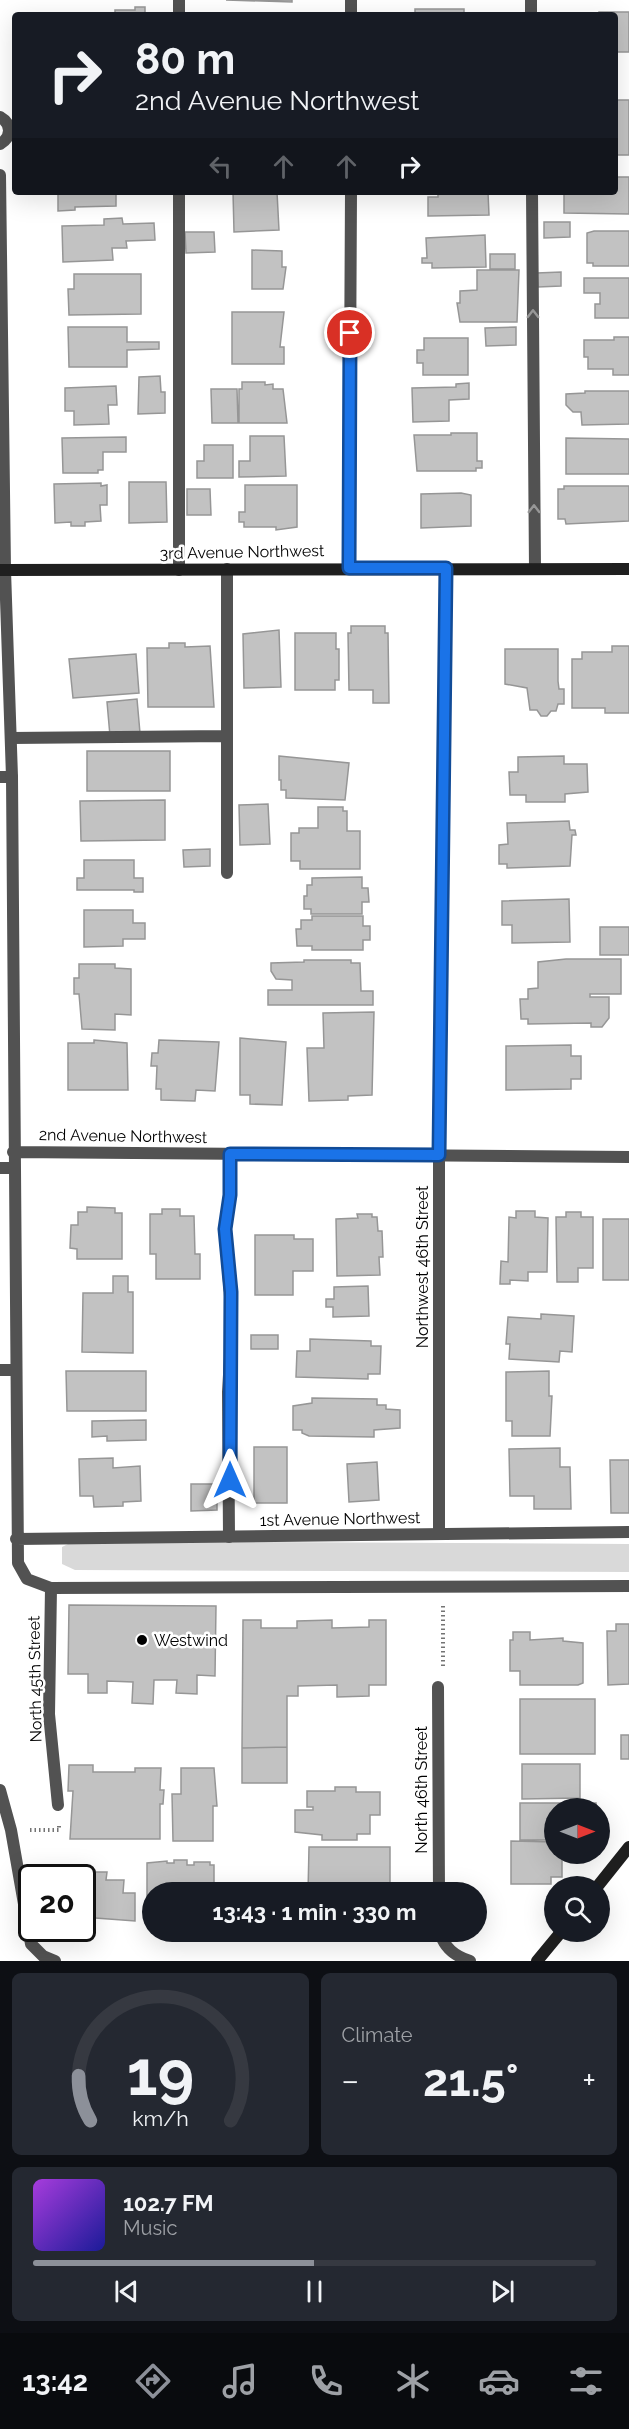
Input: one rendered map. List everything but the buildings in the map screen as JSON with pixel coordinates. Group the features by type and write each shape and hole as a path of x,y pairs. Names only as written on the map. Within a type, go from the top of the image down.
{"street":[{"path":"0,117 6,121 9,130 6,139 0,144"},
{"path":"0,175 3,570 11,738 6,777 6,977 13,1152 18,1563 27,1580 51,1588 629,1586"},
{"path":"179,195 179,570"},
{"path":"349,568 351,195"},
{"path":"532,195 535,568"},
{"name":"Northwest 46th Street","path":"439,1534 439,1155 446,568"},
{"name":"3rd Avenue Northwest","path":"3,570 629,568"},
{"path":"227,569 227,873"},
{"path":"11,738 227,736"},
{"name":"2nd Avenue Northwest","path":"13,1152 629,1157"},
{"path":"229,1537 228,1392 232,1323 225,1229 230,1195 230,1154"},
{"path":"0,1168 13,1168"},
{"path":"0,1370 15,1370"},
{"name":"1st Avenue Northwest","path":"16,1539 629,1532"},
{"name":"North 45th Street","path":"51,1588 49,1714 59,1811"},
{"name":"North 46th Street","path":"439,1882 441,1681"},
{"path":"0,1790 11,1830 31,1944 43,1956 55,1961"},
{"path":"606,1876 629,1847"},
{"path":"442,1942 457,1957 470,1961"},
{"path":"537,1961 553,1942"}],"path":[{"path":"441,1681 443,1594"},
{"path":"11,1830 59,1830 59,1811"}],"shaded area":[{"path":"74,1541 629,1544 629,1572 75,1570 62,1564 62,1547"}],"place":[{"name":"Westwind","path":"142,1640"}],"route":[{"path":"230,1480 228,1392 232,1323 225,1229 230,1195 230,1154 439,1155 446,568 349,568 350,333"}]}
